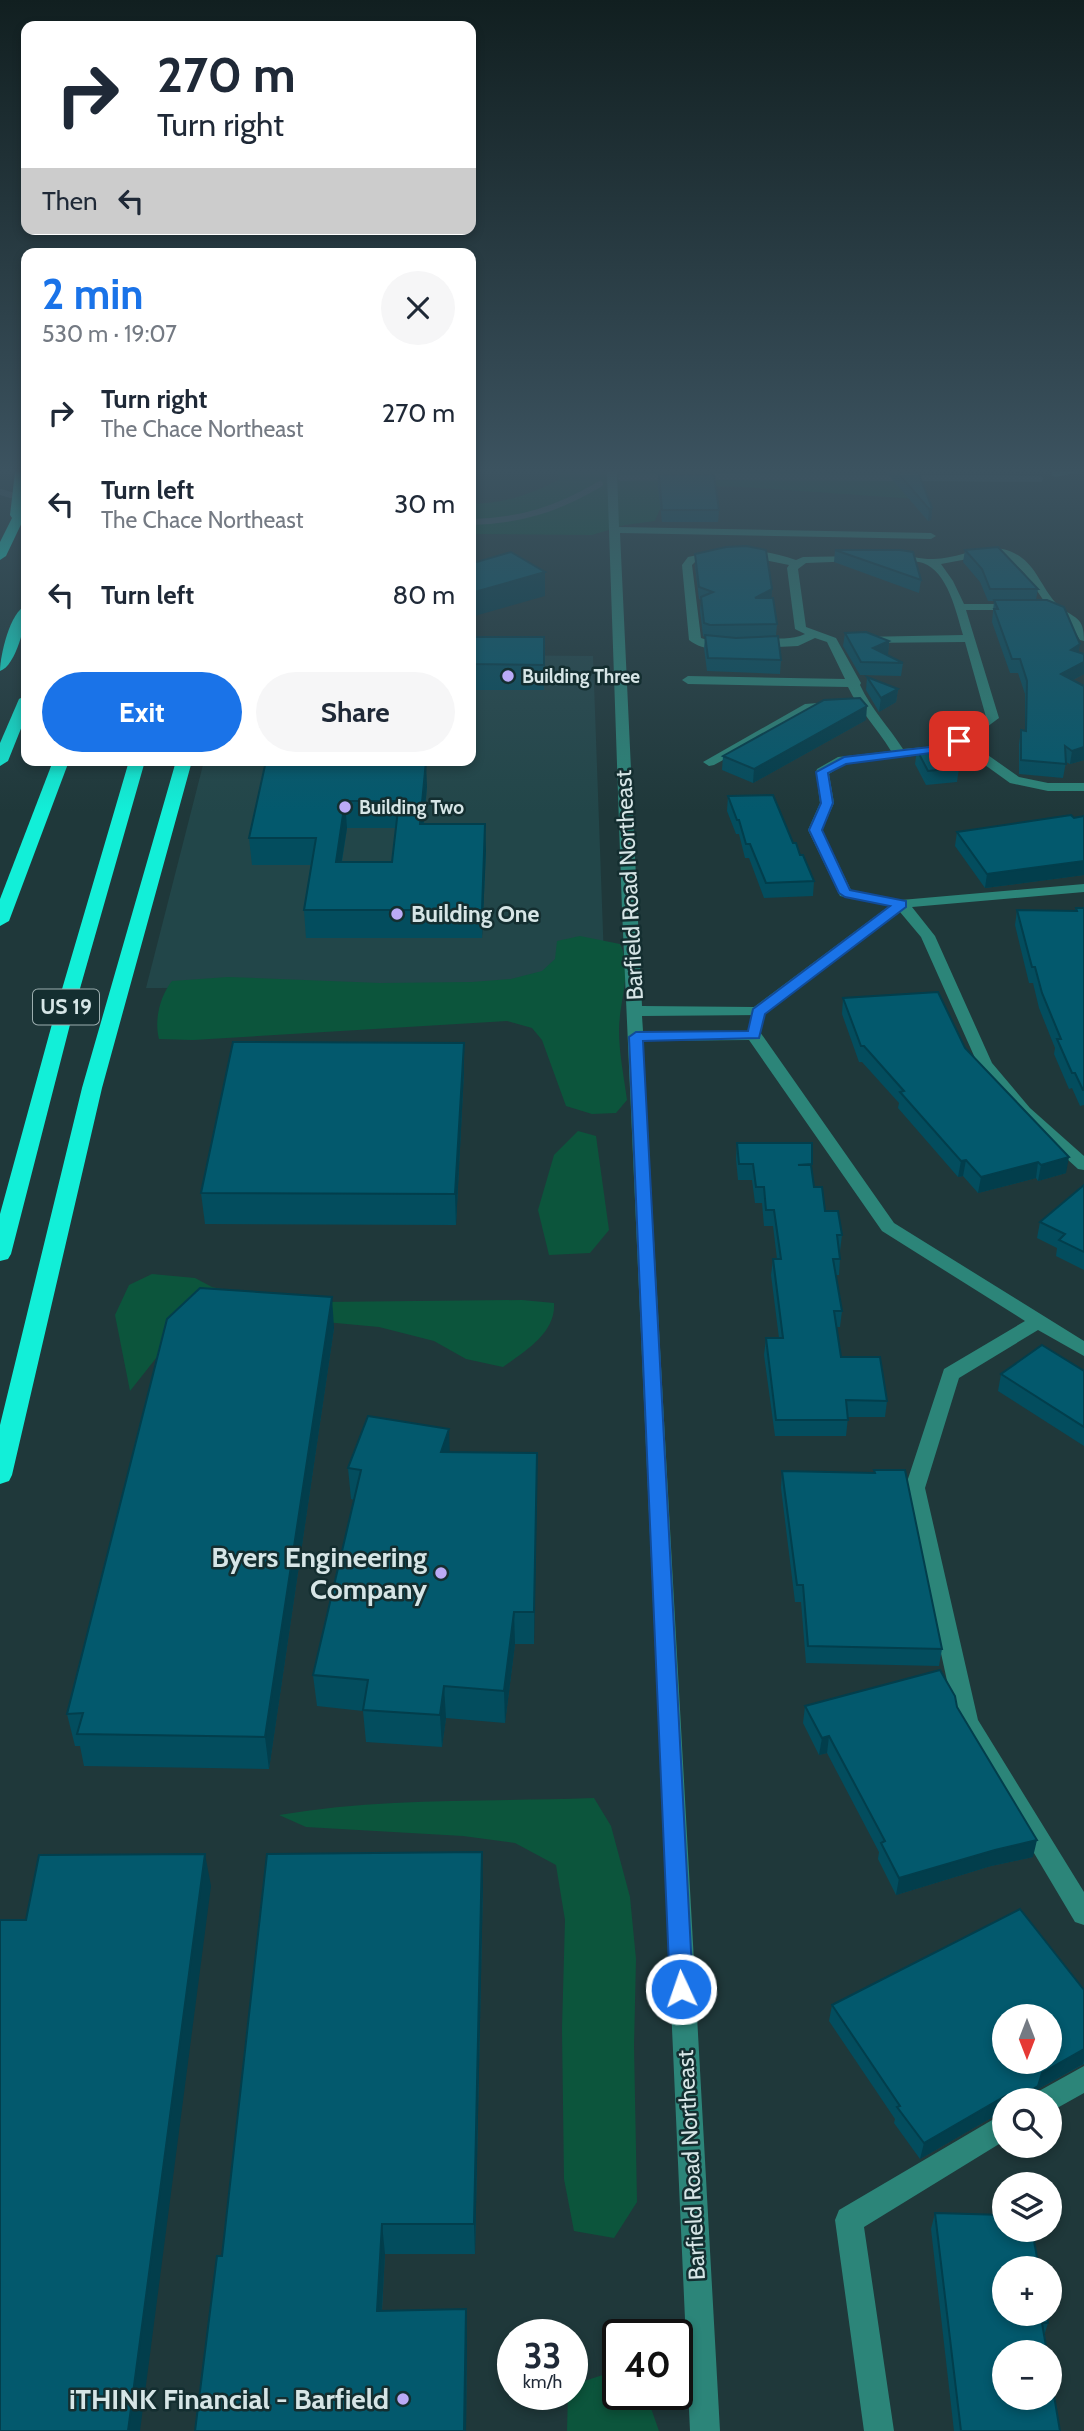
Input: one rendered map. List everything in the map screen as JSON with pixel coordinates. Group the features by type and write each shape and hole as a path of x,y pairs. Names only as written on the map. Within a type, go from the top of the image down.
{"highway":[{"path":"0,667 21,621"},
{"path":"0,761 21,711"},
{"path":"0,921 59,766"},
{"name":"US 19","path":"0,1254 64,1013 136,766"},
{"path":"0,1475 92,1088 183,766"}],"street":[{"name":"Barfield Road Northeast","path":"616,585 680,1975 705,2431"},
{"path":"689,585 695,640 708,645 734,644"},
{"path":"795,585 801,629 832,640 968,638"},
{"path":"948,585 957,603 992,718 950,748 844,760 822,772 827,803 815,830 845,893 901,904 1084,888"},
{"path":"1038,585 1054,607 1074,620 1084,638"},
{"path":"957,603 1054,607"},
{"path":"747,644 798,642 814,634"},
{"path":"832,640 845,672 855,683 863,705 882,726 899,754"},
{"path":"688,680 855,683"},
{"path":"709,762 809,707 863,705"},
{"path":"959,741 1016,780 1048,787 1084,787"},
{"path":"636,1024 758,1012 901,904"},
{"path":"901,904 928,936 985,1064 1024,1111 1084,1165"},
{"path":"758,1012 754,1035 888,1227 1084,1350"},
{"path":"636,1024 754,1035"},
{"path":"1039,1321 951,1374 915,1488 967,1722 1084,1914"},
{"path":"1062,2091 1084,2078"},
{"path":"879,2431 849,2220 992,2133"}],"shaded area":[{"path":"476,655 593,656 605,987 146,988 203,766 476,766"}],"green space":[{"path":"580,936 620,944 624,954 625,975 619,1030 627,1100 616,1113 592,1114 566,1106 542,1040 532,1028 507,1021 193,1040 159,1039 159,1008 172,981 228,977 380,983 511,979 542,971 555,959 557,941"},
{"path":"578,1131 596,1136 609,1230 590,1253 549,1255 538,1210 554,1155"},
{"path":"152,1274 195,1278 212,1287 262,1298 321,1302 522,1300 554,1303 553,1314 545,1332 503,1367 466,1359 434,1341 379,1327 325,1322 168,1343 130,1391 115,1315 129,1285"},
{"path":"594,1798 611,1826 630,1897 636,1959 634,2046 637,2202 614,2238 574,2231 564,2179 562,2028 565,1920 556,1865 515,1843 463,1836 306,1827 279,1815 357,1805"},
{"path":"602,2375 602,2410 652,2410 659,2431 567,2431 568,2410 588,2410 588,2380"}],"building":[{"path":"476,585 498,585 476,592"},
{"path":"771,585 772,589 755,598 773,598 777,624 704,623 701,597 713,592 699,587"},
{"path":"989,585 1035,585 1038,589 990,589"},
{"path":"994,600 1047,600 1064,607 1080,644 1071,650 1084,654 1084,662 1061,674 1084,686 1084,747 1072,751 1065,746 1066,764 1021,760 1021,730 1026,731 1027,681 1020,659 1012,659 994,609 998,609"},
{"path":"866,632 889,641 873,648 903,663 861,662 845,633"},
{"path":"705,635 736,638 778,636 781,660 708,658"},
{"path":"476,637 544,637 544,665 476,664"},
{"path":"867,677 898,689 881,698"},
{"path":"860,698 867,706 754,769 723,756 824,700"},
{"path":"943,748 959,768 928,771 917,750"},
{"path":"265,766 426,766 420,824 485,824 482,910 304,910 316,838 249,838","holes":["345,801 399,801 392,862 336,862"]},
{"path":"773,795 793,843 796,843 800,855 803,855 814,881 766,883 750,844 746,844 728,796"},
{"path":"1071,815 1074,818 1084,816 1084,861 987,874 957,832"},
{"path":"1076,908 1084,908 1084,1090 1075,1073 1072,1073 1057,1039 1061,1039 1042,993 1035,967 1032,967 1017,910 1077,911"},
{"path":"938,992 965,1048 1069,1157 981,1177 966,1160 961,1161 900,1092 904,1091 864,1046 861,1046 843,998"},
{"path":"233,1042 464,1043 455,1194 201,1193"},
{"path":"737,1143 812,1143 812,1164 798,1165 811,1165 814,1187 822,1187 825,1211 838,1211 842,1235 837,1235 840,1259 833,1259 842,1311 834,1311 841,1357 880,1357 887,1401 846,1400 848,1420 776,1420 766,1338 783,1338 773,1259 781,1259 774,1210 766,1210 764,1187 756,1187 753,1164 739,1164"},
{"path":"1084,1185 1084,1252 1059,1240 1065,1234 1040,1222"},
{"path":"200,1288 332,1297 265,1737 77,1734 83,1713 67,1714 167,1319"},
{"path":"1042,1345 1084,1371 1084,1427 1001,1374"},
{"name":"Byers Engineering Company","path":"368,1416 449,1429 441,1452 537,1453 534,1612 514,1612 504,1691 444,1686 440,1715 363,1710 368,1680 313,1675 361,1470 348,1468"},
{"path":"874,1470 905,1470 942,1649 808,1646 803,1585 797,1585 782,1471 875,1473"},
{"path":"940,1670 955,1696 957,1707 1037,1840 899,1878 881,1843 885,1841 829,1736 822,1738 805,1706"},
{"path":"482,1852 474,2224 382,2224 377,2311 466,2309 464,2431 195,2431 217,2256 222,2256 267,1854"},
{"path":"205,1854 128,2431 0,2431 0,1920 26,1920 39,1855"},
{"path":"1020,1909 1084,1990 1084,2049 1062,2062 1062,2004 992,2004 992,2074 1042,2074 1038,2086 992,2088 992,2104 924,2143 897,2107 900,2106 832,2005"},
{"path":"935,2213 992,2215 992,2242 1034,2242 1037,2256 992,2256 992,2326 1043,2326 1045,2340 992,2340 992,2410 1056,2410 1060,2431 961,2431"}],"place":[{"name":"Building Three","path":"508,676"},
{"name":"Building Two","path":"345,807"},
{"name":"Building One","path":"397,914"},
{"name":"Byers Engineering Company","path":"441,1573"},
{"name":"iTHINK Financial - Barfield","path":"403,2399"}],"route":[{"path":"681,1989 636,1037 754,1035 758,1012 901,904 845,893 815,830 827,803 822,772 844,760 950,748 959,741"}]}
